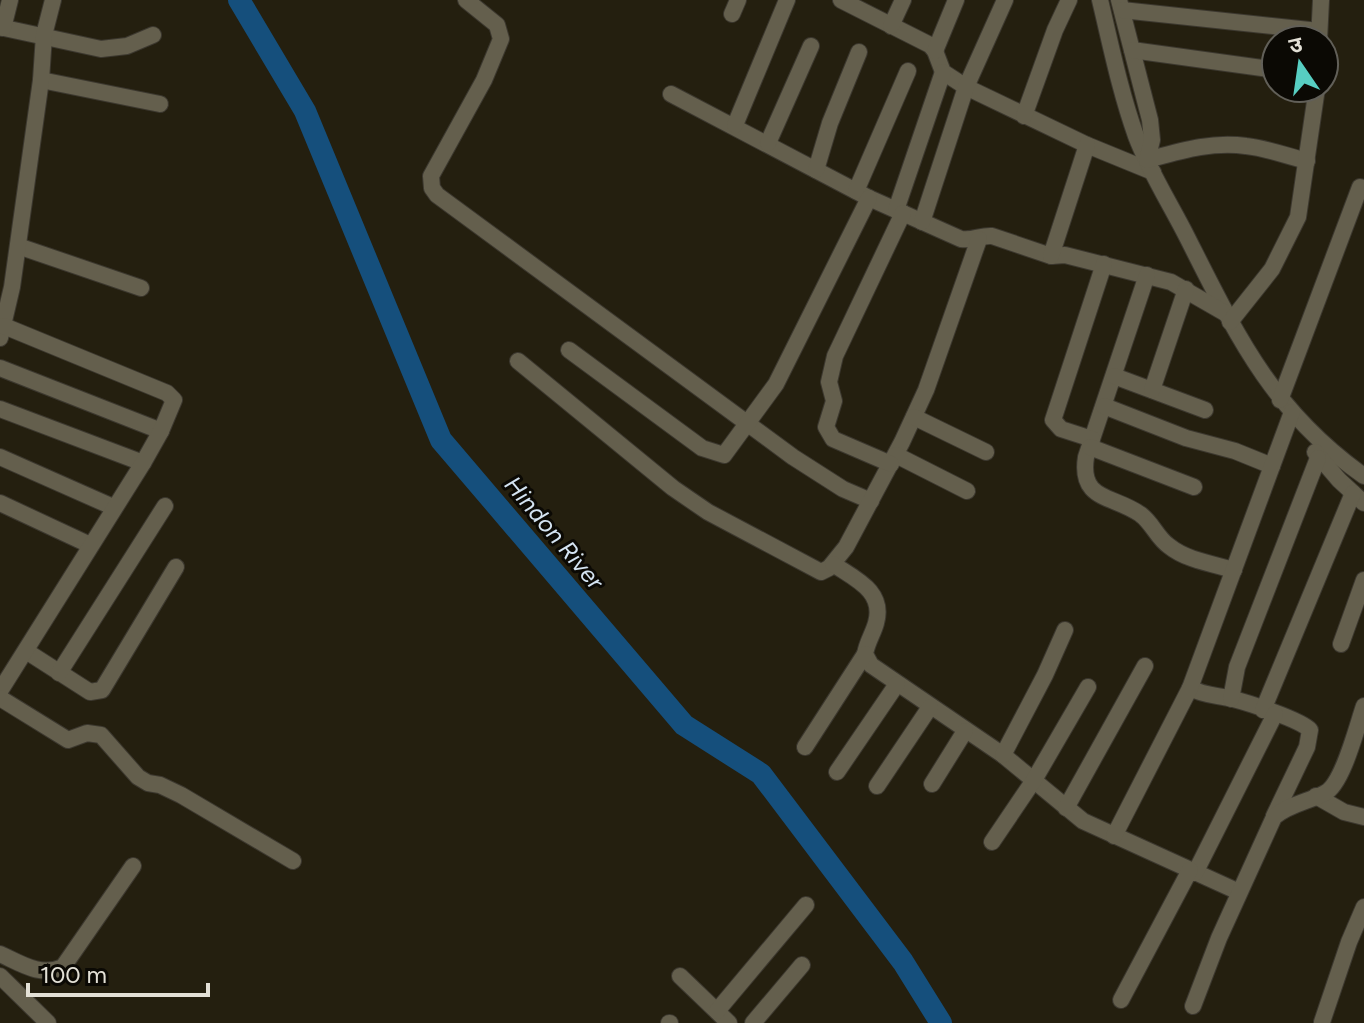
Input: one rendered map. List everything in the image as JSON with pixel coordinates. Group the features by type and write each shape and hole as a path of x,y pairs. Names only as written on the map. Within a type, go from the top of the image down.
{"street":[{"path":"10,0 2,27 113,50 153,35"},
{"path":"0,691 143,463 174,400 167,393 2,332 18,246 41,80 44,35 53,0"},
{"path":"466,0 497,25 501,39 484,80 431,176 432,188 437,195 747,424 843,489 871,501"},
{"path":"735,125 787,0"},
{"path":"891,26 903,0"},
{"path":"935,51 956,0"},
{"path":"922,222 966,87 1005,0"},
{"path":"1024,116 1069,0"},
{"path":"1100,0 1126,105 1150,166 1228,318 1286,406 1342,460 1364,476"},
{"path":"1320,24 1321,0"},
{"path":"852,2 935,51 943,72 966,87 1087,145 1150,166 1205,145 1231,144 1307,161"},
{"path":"1150,166 1150,120 1120,5 1260,27"},
{"path":"768,143 811,46"},
{"path":"1132,50 1260,68"},
{"path":"816,170 830,123 859,52"},
{"path":"569,350 691,440 717,455 729,452 776,384 863,194 908,71"},
{"path":"943,72 900,212 835,356 829,382 834,401 826,427 833,439 893,459 967,491"},
{"path":"41,80 160,104"},
{"path":"671,94 863,194 961,239 992,236 1051,256 1065,255 1147,275 1186,289 1228,318"},
{"path":"1228,318 1272,269 1298,217 1315,104"},
{"path":"1051,256 1087,145"},
{"path":"1114,836 1190,688 1272,466 1286,406 1360,187"},
{"path":"518,361 634,458 708,512 821,572 833,564 846,547 914,417 979,239"},
{"path":"18,246 141,288"},
{"path":"1104,264 1053,420 1061,429 1194,487"},
{"path":"1147,275 1091,443 1084,469 1086,480 1091,488 1146,518 1170,547 1234,570"},
{"path":"1152,390 1186,289"},
{"path":"0,368 161,431"},
{"path":"1114,376 1205,410"},
{"path":"1104,406 1186,438 1235,451 1272,466"},
{"path":"0,409 143,463"},
{"path":"914,417 986,452"},
{"path":"1121,1000 1193,871 1269,712 1359,498 1318,458 1307,428"},
{"path":"0,457 113,507"},
{"path":"1231,699 1237,667 1318,458"},
{"path":"0,503 90,545"},
{"path":"59,673 165,506"},
{"path":"805,747 865,654 878,614 875,596 869,589 833,564"},
{"path":"26,651 90,692 102,690 176,567"},
{"path":"1341,644 1364,580"},
{"path":"1003,755 1065,630"},
{"path":"865,654 871,665 1003,755 1083,821 1239,892"},
{"path":"1066,808 1145,666"},
{"path":"837,772 897,684"},
{"path":"992,842 1034,780 1088,687"},
{"path":"1190,688 1298,722 1310,730 1307,747 1239,892 1193,1006"},
{"path":"0,698 68,740 87,733 101,735 138,777 181,795 293,861"},
{"path":"1274,817 1282,810 1325,793 1334,784 1364,706"},
{"path":"877,786 930,707"},
{"path":"932,784 965,731"},
{"path":"1316,796 1344,812 1364,817"},
{"path":"0,954 41,972 52,972 63,967 133,866"},
{"path":"680,976 723,1017 806,905"},
{"path":"1322,1022 1364,907"},
{"path":"753,1023 802,965"},
{"path":"0,976 48,1023"}],"waterway":[{"name":"Hindon River","path":"239,0 305,111 441,440 684,725 761,774 903,962 941,1023"}]}
